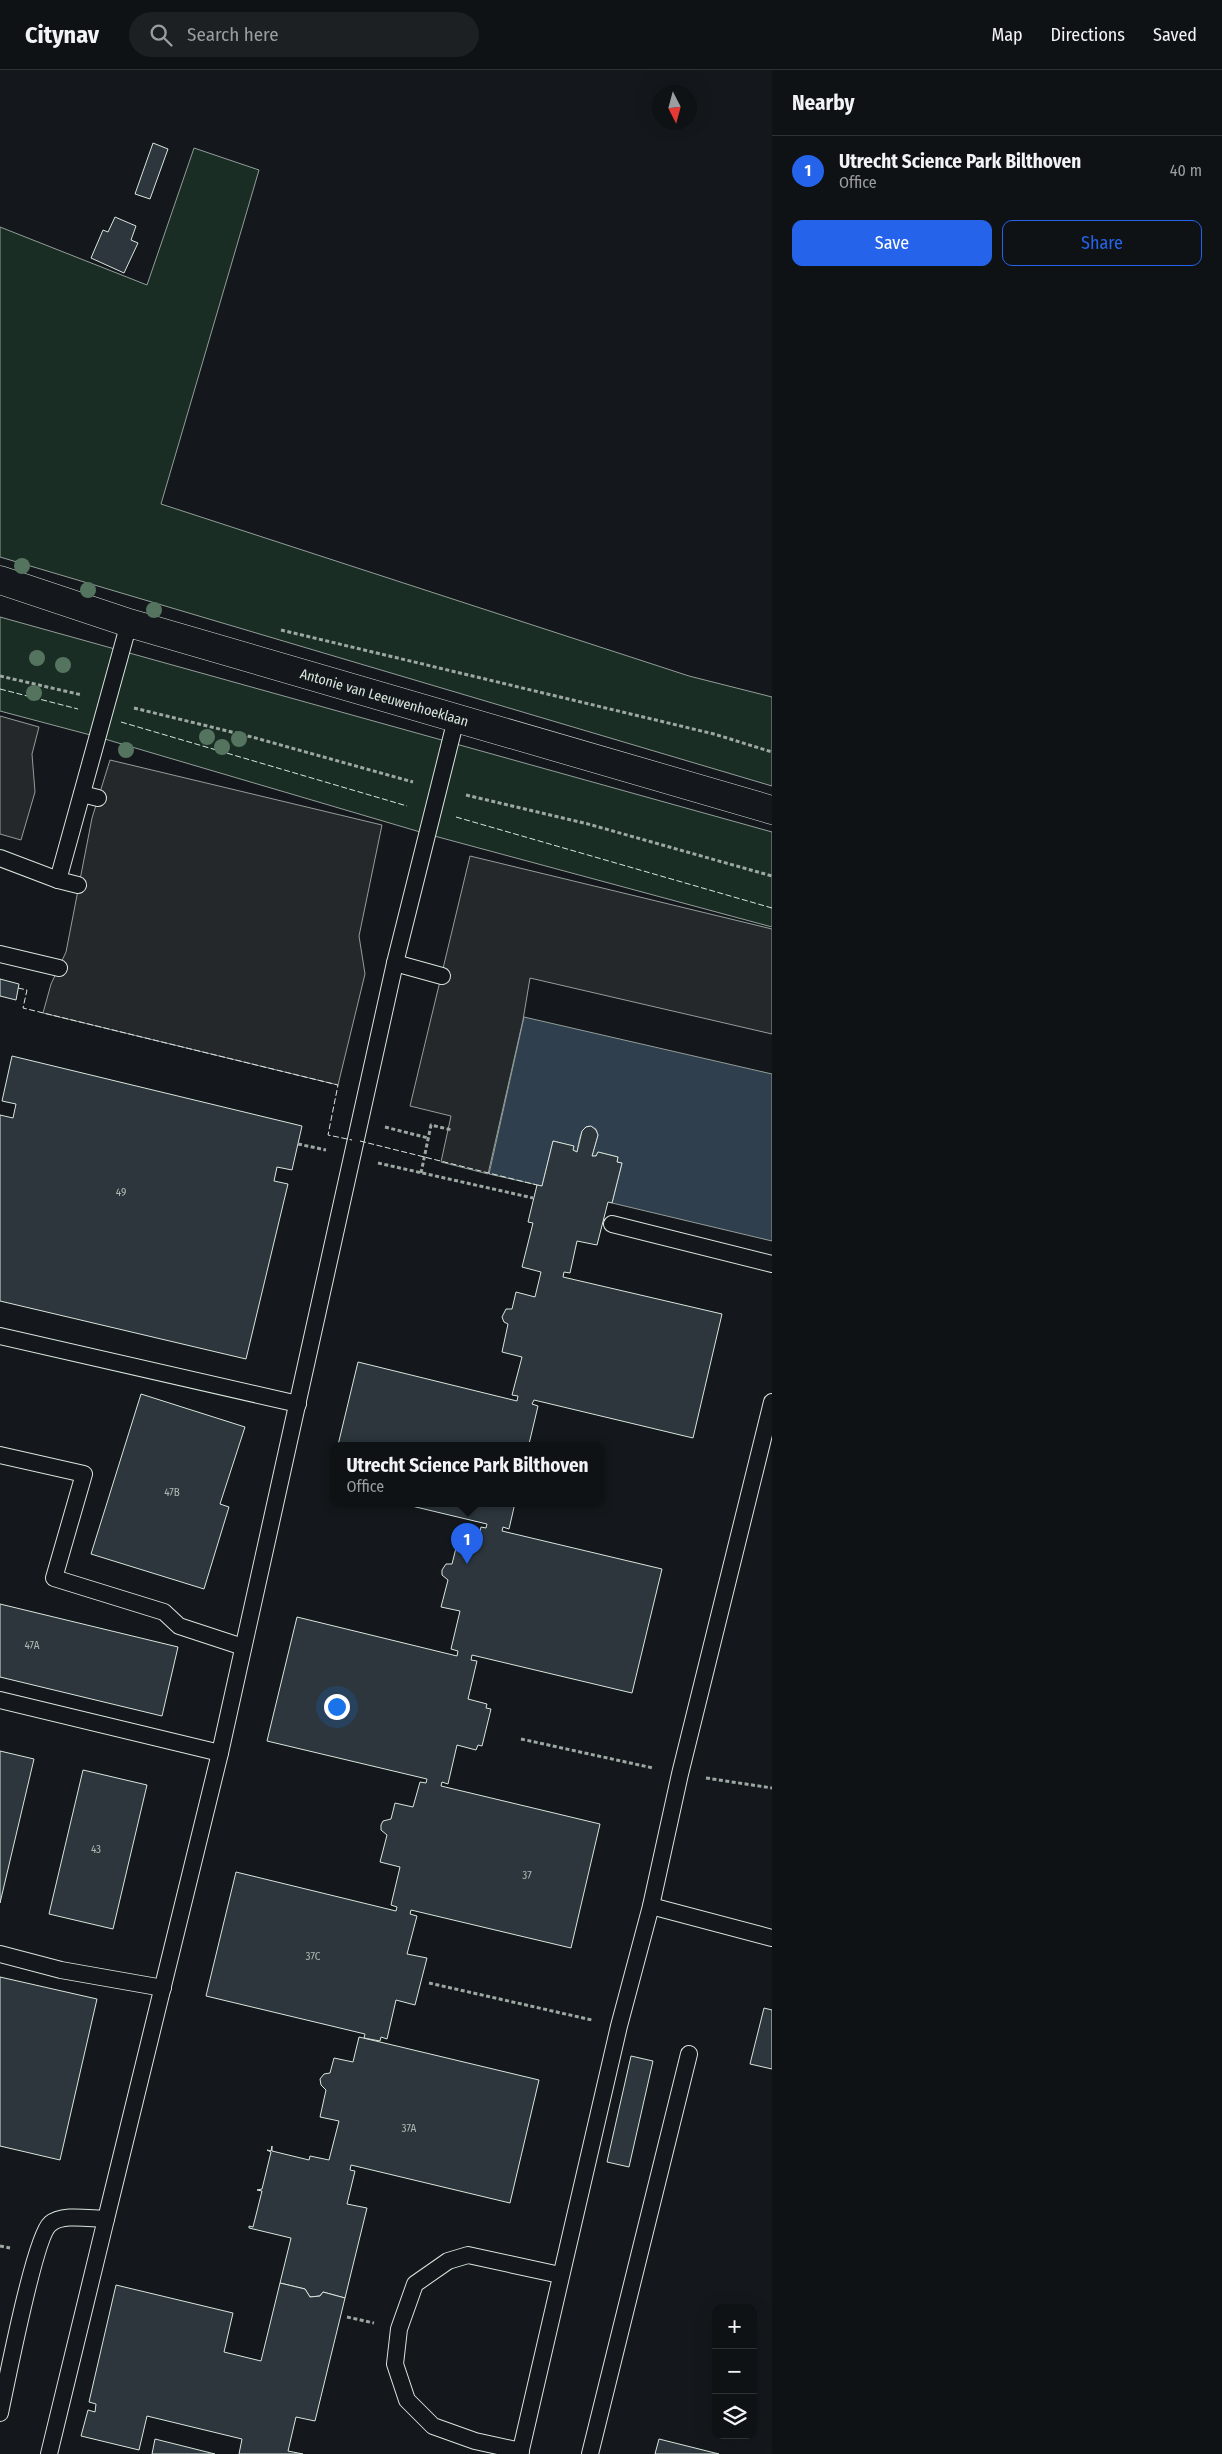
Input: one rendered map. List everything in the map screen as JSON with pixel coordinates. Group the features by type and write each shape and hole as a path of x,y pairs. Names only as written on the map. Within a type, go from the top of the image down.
{"street":[{"name":"Antonie van Leeuwenhoeklaan","path":"0,580 129,623 456,719 665,777 772,810"}],"lane":[{"path":"58,880 129,623"},
{"path":"49,2454 220,1753 395,963 456,719"},
{"path":"82,794 98,798"},
{"path":"0,858 58,880 78,884"},
{"path":"0,954 58,968"},
{"path":"395,963 442,976"},
{"path":"612,1224 772,1264"},
{"path":"0,1336 298,1404"},
{"path":"560,2275 468,2254 448,2261 415,2284 399,2329 395,2364 407,2400 433,2426 475,2441 521,2453 560,2275 619,2026 651,1906 680,1774 772,1402"},
{"path":"0,1455 84,1474 54,1578 164,1612 179,1626 244,1647"},
{"path":"0,1700 220,1753"},
{"path":"651,1906 772,1938"},
{"path":"0,1954 61,1970 164,1988"},
{"path":"590,2454 689,2054"},
{"path":"0,2413 37,2256 48,2225 59,2219 106,2219"}],"path":[{"path":"278,630 714,734 772,752"},
{"path":"0,676 252,737 438,789 588,824 772,876"},
{"path":"360,1121 428,1138"},
{"path":"421,1173 431,1125 452,1130"},
{"path":"298,1144 533,1198"},
{"path":"521,1739 680,1774 772,1788"},
{"path":"429,1983 619,2026"}],"green space":[{"path":"194,148 259,170 161,504 689,676 772,697 772,786 0,557 0,227 147,285"},
{"path":"0,617 772,832 772,927 427,834 98,737 0,711"}],"shaded area":[{"path":"0,716 39,727 32,754 35,792 21,840 0,834"},
{"path":"110,760 382,825 359,936 365,974 338,1085 43,1013 51,984 66,952 92,818"},
{"path":"470,856 772,929 772,1034 530,978 523,1020 488,1174 441,1162 451,1116 410,1106"}],"water":[{"path":"524,1017 772,1074 772,1241 612,1203 622,1163 617,1162 618,1157 598,1152 596,1156 592,1156 598,1135 596,1129 591,1126 584,1129 577,1152 573,1150 573,1146 553,1141 542,1186 489,1174"}],"building":[{"path":"153,143 168,149 150,199 135,194"},
{"path":"115,217 136,226 131,240 138,243 124,273 91,258 103,230 108,232"},
{"path":"0,979 19,984 16,1000 0,996"},
{"path":"12,1056 302,1126 292,1170 277,1167 274,1181 288,1184 246,1359 0,1301 0,1115 13,1118 16,1104 2,1101"},
{"path":"591,1126 598,1135 592,1156 596,1156 598,1152 618,1157 617,1162 622,1163 612,1203 608,1202 597,1245 577,1241 570,1273 564,1272 563,1277 722,1314 693,1438 534,1400 532,1404 538,1406 529,1442 339,1442 358,1362 517,1401 518,1396 512,1395 522,1357 502,1352 508,1324 504,1322 502,1317 506,1309 512,1309 516,1292 535,1297 541,1272 522,1267 533,1223 528,1222 537,1185 542,1186 553,1141 574,1146 573,1150 577,1152 582,1131 586,1127"},
{"path":"141,1394 245,1427 220,1504 229,1507 204,1589 91,1554"},
{"path":"416,1507 514,1507 509,1529 503,1527 502,1531 662,1569 632,1693 472,1655 471,1660 477,1661 468,1699 487,1704 486,1708 491,1709 482,1746 478,1745 476,1750 457,1745 448,1784 442,1782 441,1786 600,1824 571,1948 411,1910 410,1914 417,1916 407,1954 427,1958 415,2005 396,2000 387,2039 381,2037 380,2041 364,2038 365,2034 206,1996 236,1872 396,1911 397,1907 391,1905 400,1867 380,1862 387,1835 381,1830 381,1825 383,1821 391,1819 395,1803 413,1807 420,1782 426,1783 427,1779 267,1741 297,1617 457,1656 458,1651 451,1649 460,1611 441,1607 448,1580 442,1575 442,1570 446,1564 452,1564 456,1548 475,1552 481,1527 486,1528 487,1524"},
{"path":"0,1604 178,1647 162,1716 0,1677"},
{"path":"0,1751 34,1759 0,1903"},
{"path":"83,1770 147,1785 113,1929 49,1914"},
{"path":"0,1977 97,1999 60,2160 0,2146"},
{"path":"764,2008 772,2010 772,2069 750,2064"},
{"path":"359,2037 539,2080 510,2203 351,2165 350,2170 355,2171 347,2204 367,2208 345,2298 323,2292 320,2296 310,2297 305,2289 280,2283 291,2238 249,2228 249,2226 253,2227 262,2191 257,2190 262,2189 271,2152 267,2150 271,2151 272,2146 272,2151 309,2160 310,2156 329,2160 339,2121 320,2117 326,2090 321,2085 320,2079 324,2074 330,2073 334,2058 353,2062"},
{"path":"631,2056 653,2061 629,2167 607,2162"},
{"path":"280,2283 305,2289 310,2297 320,2296 323,2292 345,2298 315,2421 296,2417 288,2451 303,2454 239,2454 242,2439 147,2416 139,2450 81,2436 88,2410 95,2412 96,2404 89,2402 116,2285 233,2313 224,2352 261,2361"},
{"path":"155,2439 215,2454 152,2454"},
{"path":"659,2439 719,2454 655,2454"}],"fence":[{"path":"0,689 78,709"},
{"path":"121,722 407,806"},
{"path":"456,817 772,908"},
{"path":"18,988 27,990 23,1008 338,1085 328,1135 352,1140"},
{"path":"360,1141 537,1185"}],"place":[{"name":"Utrecht Science Park Bilthoven","path":"467,1564"}]}
